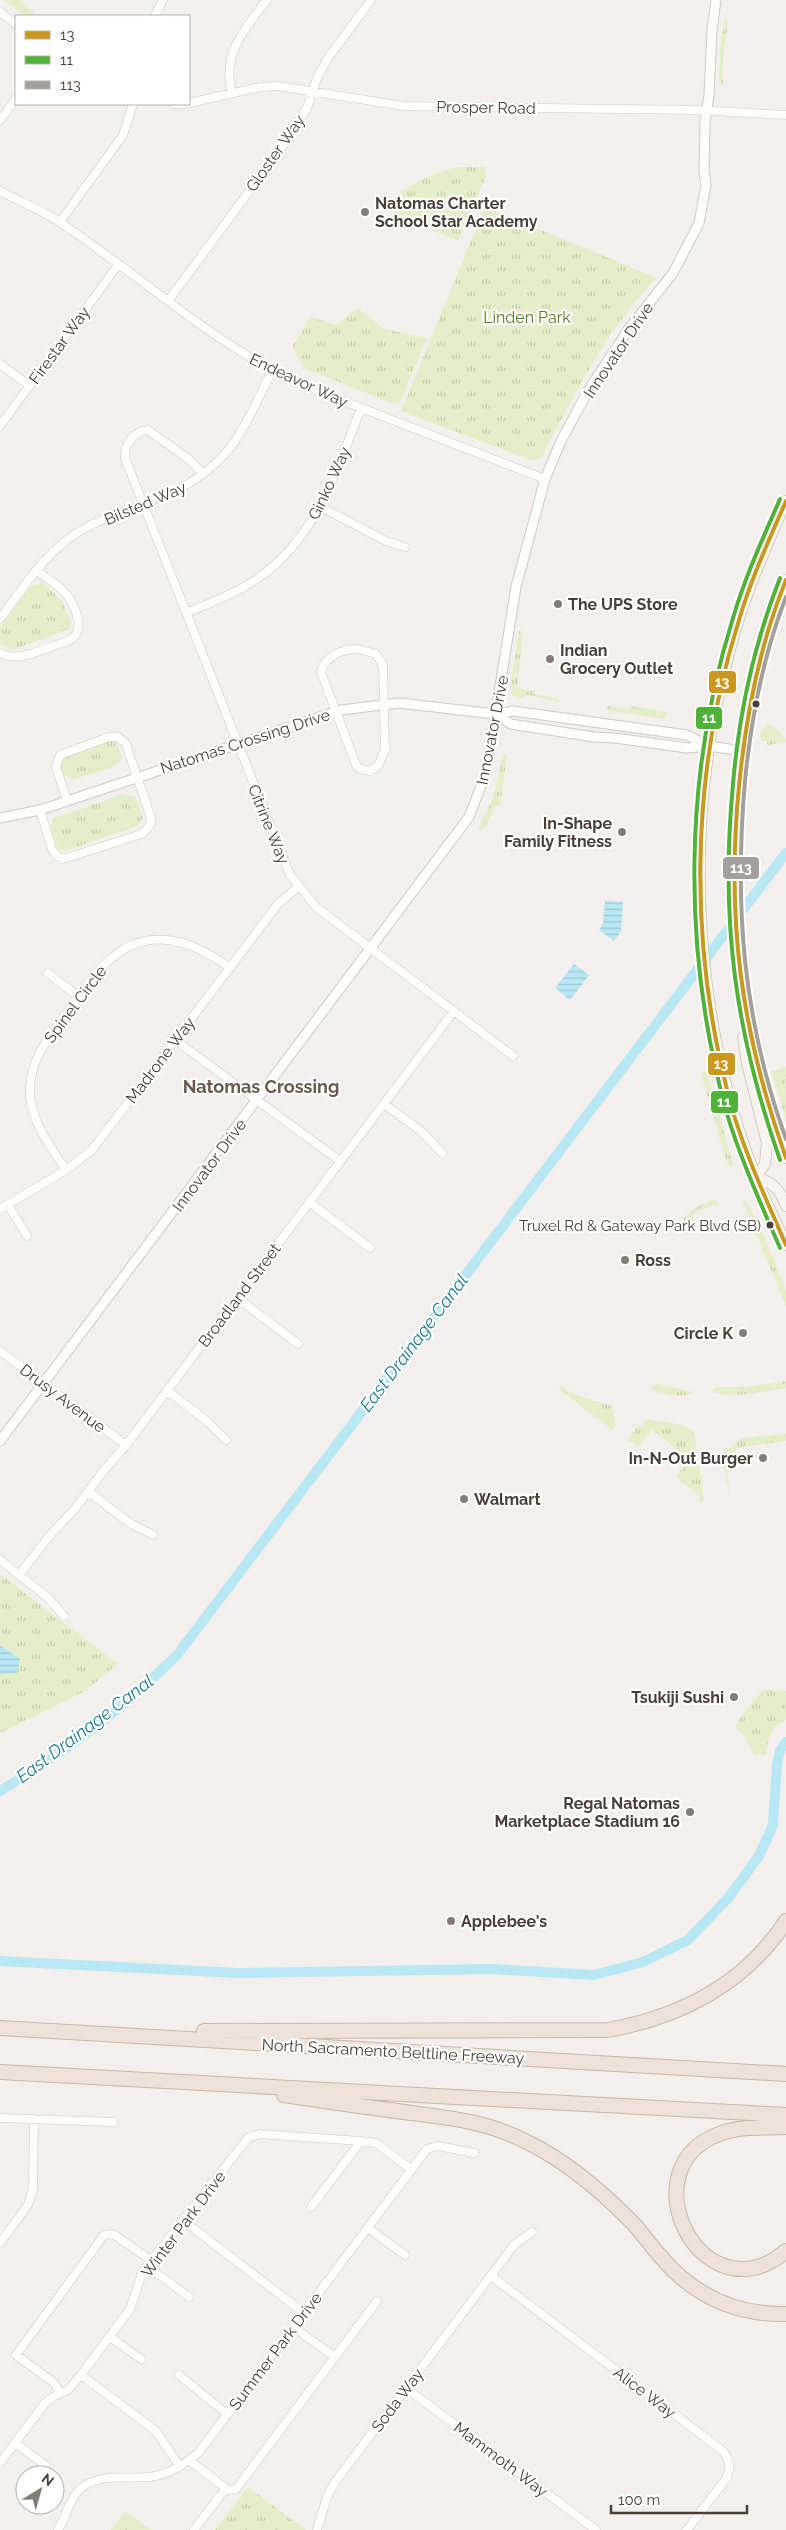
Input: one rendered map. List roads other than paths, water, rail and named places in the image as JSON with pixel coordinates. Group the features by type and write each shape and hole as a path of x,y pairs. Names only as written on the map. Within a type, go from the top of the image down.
{"highway":[{"path":"66,2031 608,2030 644,2023 678,2010 715,1991 748,1966 776,1936 786,1921"},
{"name":"North Sacramento Beltline Freeway","path":"0,2028 786,2074"},
{"path":"0,2072 786,2115"},
{"path":"189,2082 449,2116 491,2127 530,2143 567,2165 633,2223 682,2281 709,2298 738,2310 786,2314"},
{"path":"786,2127 731,2130 705,2141 694,2150 683,2168 677,2189 676,2202 686,2234 700,2252 712,2260 725,2265 748,2268 768,2262 786,2251"}],"main road":[{"path":"786,501 754,576 734,635 709,746 701,816 701,924 715,1031 732,1103 756,1177 786,1245"},
{"path":"786,580 759,661 746,716 732,884 739,974 745,1015 767,1106 786,1158"},
{"path":"745,1015 742,1031 747,1063 767,1142 765,1164 756,1177"},
{"path":"756,1177 766,1180 775,1187 786,1206"}],"street":[{"path":"156,15 163,0"},
{"path":"232,93 228,80 229,60 241,36 267,0"},
{"name":"Gloster Way","path":"168,301 284,144 307,108 328,58 371,0"},
{"name":"Innovator Drive","path":"0,1441 470,817 486,773 516,587 546,479 561,442 588,391 628,330 673,273 694,235 705,194 704,142 716,0"},
{"path":"0,12 15,23"},
{"name":"Prosper Road","path":"190,103 260,87 278,86 361,101 403,106 707,110 786,114"},
{"path":"0,120 15,100"},
{"path":"60,222 123,135 133,105"},
{"name":"Endeavor Way","path":"0,191 60,222 220,339 272,371 361,408 546,479"},
{"name":"Firestar Way","path":"0,426 118,265"},
{"path":"0,364 30,386"},
{"name":"Bilsted Way","path":"0,619 36,570 56,548 70,537 99,522 179,490 203,474 219,460 231,447 272,371"},
{"name":"Ginko Way","path":"186,613 225,598 262,576 294,546 321,507 361,408"},
{"name":"Citrine Way","path":"203,474 190,460 152,432 139,432 125,452 283,859 298,887 316,907 512,1056"},
{"path":"321,507 386,541 405,547"},
{"path":"0,653 6,657 17,657 70,640 76,634 79,622 67,595 36,570"},
{"path":"351,649 367,650 381,659 383,665 384,704 385,750 378,766 370,771 360,769 356,765 322,677 323,666 335,654 351,649"},
{"name":"Natomas Crossing Drive","path":"0,818 40,810 336,711 384,704 421,704 495,714 514,710 687,734 709,746"},
{"name":"Natomas Crossing Drive","path":"495,714 511,724 594,737 615,738 686,748 709,746 742,751"},
{"path":"40,810 52,849 55,854 63,859 142,834 149,827 151,818 126,744 118,737 109,737 60,755 56,767 67,800"},
{"name":"Madrone Way","path":"0,1209 66,1170 92,1150 278,904 298,887"},
{"name":"Spinel Circle","path":"66,1170 36,1121 32,1106 30,1082 41,1048 107,961 119,952 144,942 158,940 186,943 208,952 230,968"},
{"path":"48,973 79,996"},
{"name":"Broadland Street","path":"19,1575 50,1534 89,1492 105,1469 126,1446 454,1011"},
{"path":"175,1040 340,1162"},
{"path":"384,1104 421,1132 442,1153"},
{"path":"309,1202 370,1248"},
{"path":"8,1205 27,1236"},
{"path":"237,1298 298,1344"},
{"name":"Drusy Avenue","path":"0,1351 126,1446"},
{"path":"167,1390 209,1423 226,1440"},
{"path":"89,1492 131,1524 154,1535"},
{"path":"0,1560 47,1597 64,1616"},
{"path":"0,2118 113,2122"},
{"path":"0,2243 28,2204 33,2189 34,2119"},
{"name":"Winter Park Drive","path":"0,2463 45,2404 68,2390 110,2337 130,2309 139,2279 248,2138 254,2135 361,2141"},
{"path":"311,2207 361,2141 376,2143 412,2170"},
{"name":"Summer Park Drive","path":"58,2530 74,2497 90,2482 108,2478 148,2477 167,2473 180,2467 199,2452 430,2147 438,2146 474,2152"},
{"path":"184,2221 304,2313"},
{"path":"368,2228 405,2255"},
{"name":"Soda Way","path":"317,2530 327,2497 335,2482 514,2245 532,2232"},
{"path":"61,2393 53,2382 16,2354 104,2235 113,2234 190,2296"},
{"name":"Alice Way","path":"491,2276 723,2451 729,2460 730,2470 688,2530"},
{"path":"189,2460 226,2488 232,2491 236,2489 377,2301"},
{"path":"293,2327 335,2357"},
{"path":"110,2337 141,2359"},
{"path":"81,2375 156,2431 180,2467"},
{"path":"179,2375 227,2414"},
{"name":"Mammoth Way","path":"406,2388 596,2530"},
{"path":"16,2443 44,2465"},
{"path":"194,2530 226,2488"}],"water":[{"path":"605,901 623,902 621,931 614,941 599,930 603,924"},
{"path":"574,964 589,975 570,1000 555,988"},
{"path":"0,1645 20,1659 17,1673 0,1674"}],"waterway":[{"name":"East Drainage Canal","path":"0,1791 93,1729 157,1675 177,1655 786,853"},
{"path":"0,1961 238,1973 493,1969 594,1975 643,1962 688,1940 729,1897 759,1856 773,1825 777,1764 780,1751 786,1742"}],"place":[{"name":"Natomas Charter School Star Academy","path":"365,212"},
{"name":"The UPS Store","path":"558,604"},
{"name":"Indian Grocery Outlet","path":"550,659"},
{"name":"In-Shape Family Fitness","path":"622,832"},
{"name":"Truxel Rd & Gateway Park Blvd (SB)","path":"770,1225"},
{"name":"Ross","path":"625,1260"},
{"name":"Circle K","path":"743,1333"},
{"name":"In-N-Out Burger","path":"763,1458"},
{"name":"Walmart","path":"464,1499"},
{"name":"Tsukiji Sushi","path":"734,1697"},
{"name":"Regal Natomas Marketplace Stadium 16","path":"690,1812"},
{"name":"Applebee's","path":"451,1921"}],"district":[{"name":"Natomas Crossing","path":"261,1087"}],"park label":[{"name":"Linden Park","path":"527,317"}]}
